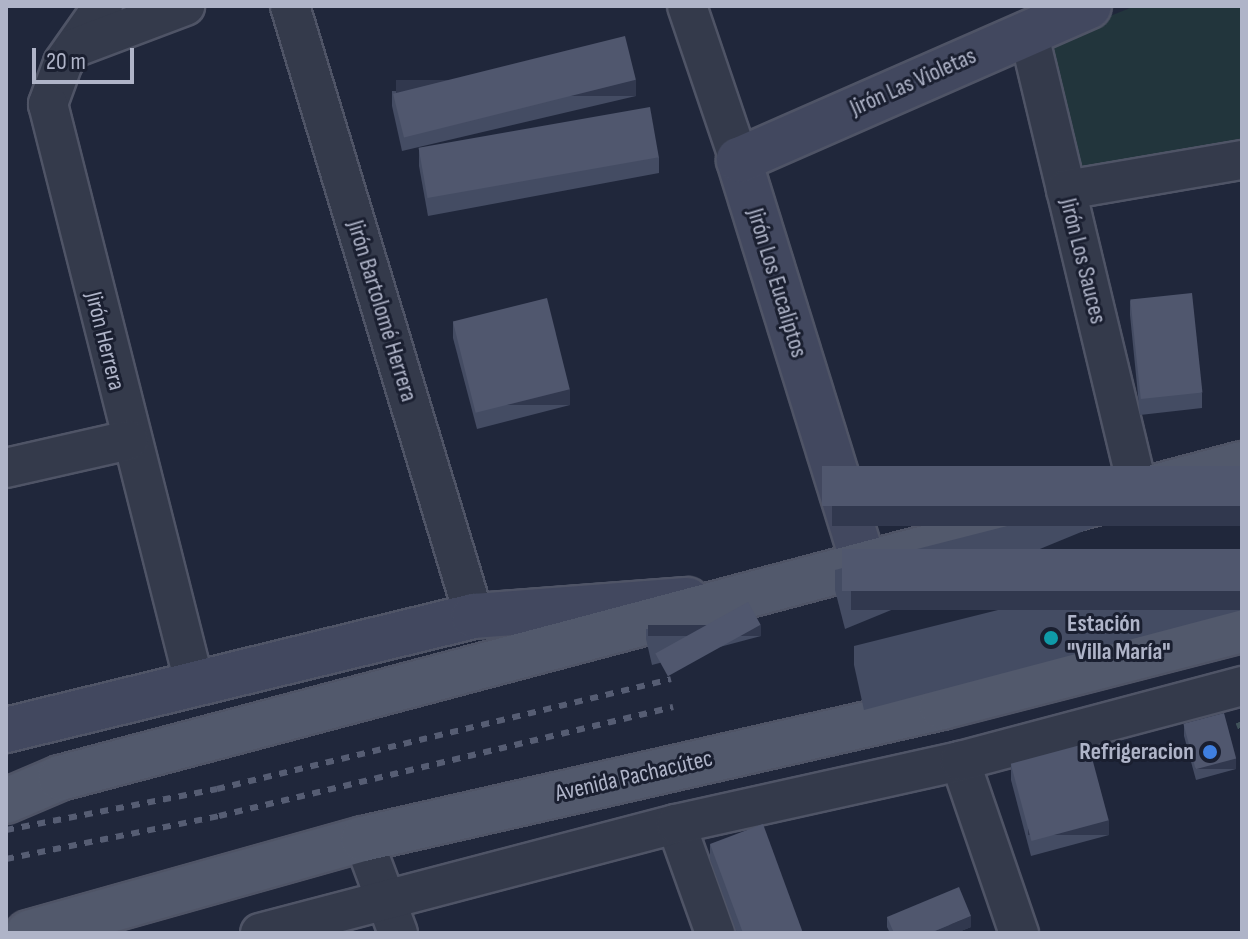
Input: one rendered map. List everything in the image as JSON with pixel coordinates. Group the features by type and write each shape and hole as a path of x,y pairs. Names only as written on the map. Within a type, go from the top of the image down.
{"main road":[{"path":"6,801 60,778 863,561 1242,464"},
{"name":"Avenida Pachacútec","path":"28,933 363,839 942,707 1242,630"}],"street":[{"name":"Jirón Herrera","path":"103,6 50,89 48,104 129,440 195,686"},
{"path":"74,48 185,6"},
{"name":"Jirón Bartolomé Herrera","path":"290,6 474,616"},
{"name":"Jirón Los Eucaliptos","path":"687,6 739,160 863,561"},
{"name":"Jirón Las Violetas","path":"739,160 1089,6"},
{"name":"Jirón Los Sauces","path":"1028,31 1138,490"},
{"path":"1066,190 1242,160"},
{"path":"6,468 129,440"},
{"path":"6,730 474,616 733,596"},
{"path":"260,933 392,916 676,824 960,761 1242,686"},
{"path":"960,761 1019,933"},
{"path":"676,824 715,933"},
{"path":"363,839 392,916"}],"shaded area":[{"path":"1135,6 1242,6 1242,145 1075,173 1045,42"}],"building":[{"path":"625,36 636,80 404,137 393,94"},
{"path":"650,107 659,157 427,198 419,148"},
{"path":"1192,293 1202,392 1141,399 1130,299"},
{"path":"547,298 570,389 476,413 453,321"},
{"path":"822,466 1242,466 1242,506 822,506"},
{"path":"842,549 1242,549 1242,591 842,591"},
{"path":"748,602 761,625 668,676 655,653"},
{"name":"Refrigeracion","path":"1224,713 1236,758 1196,769 1183,724"},
{"path":"1088,743 1109,820 1031,841 1011,764"},
{"path":"763,824 803,933 743,933 710,844"},
{"path":"959,887 971,916 930,933 894,933 887,917"}],"railway":[{"path":"6,830 217,789 671,679"},
{"path":"6,859 219,816 673,707"}],"place":[{"name":"Estación \"Villa María\"","path":"1051,638"},
{"name":"Refrigeracion","path":"1210,752"}]}
